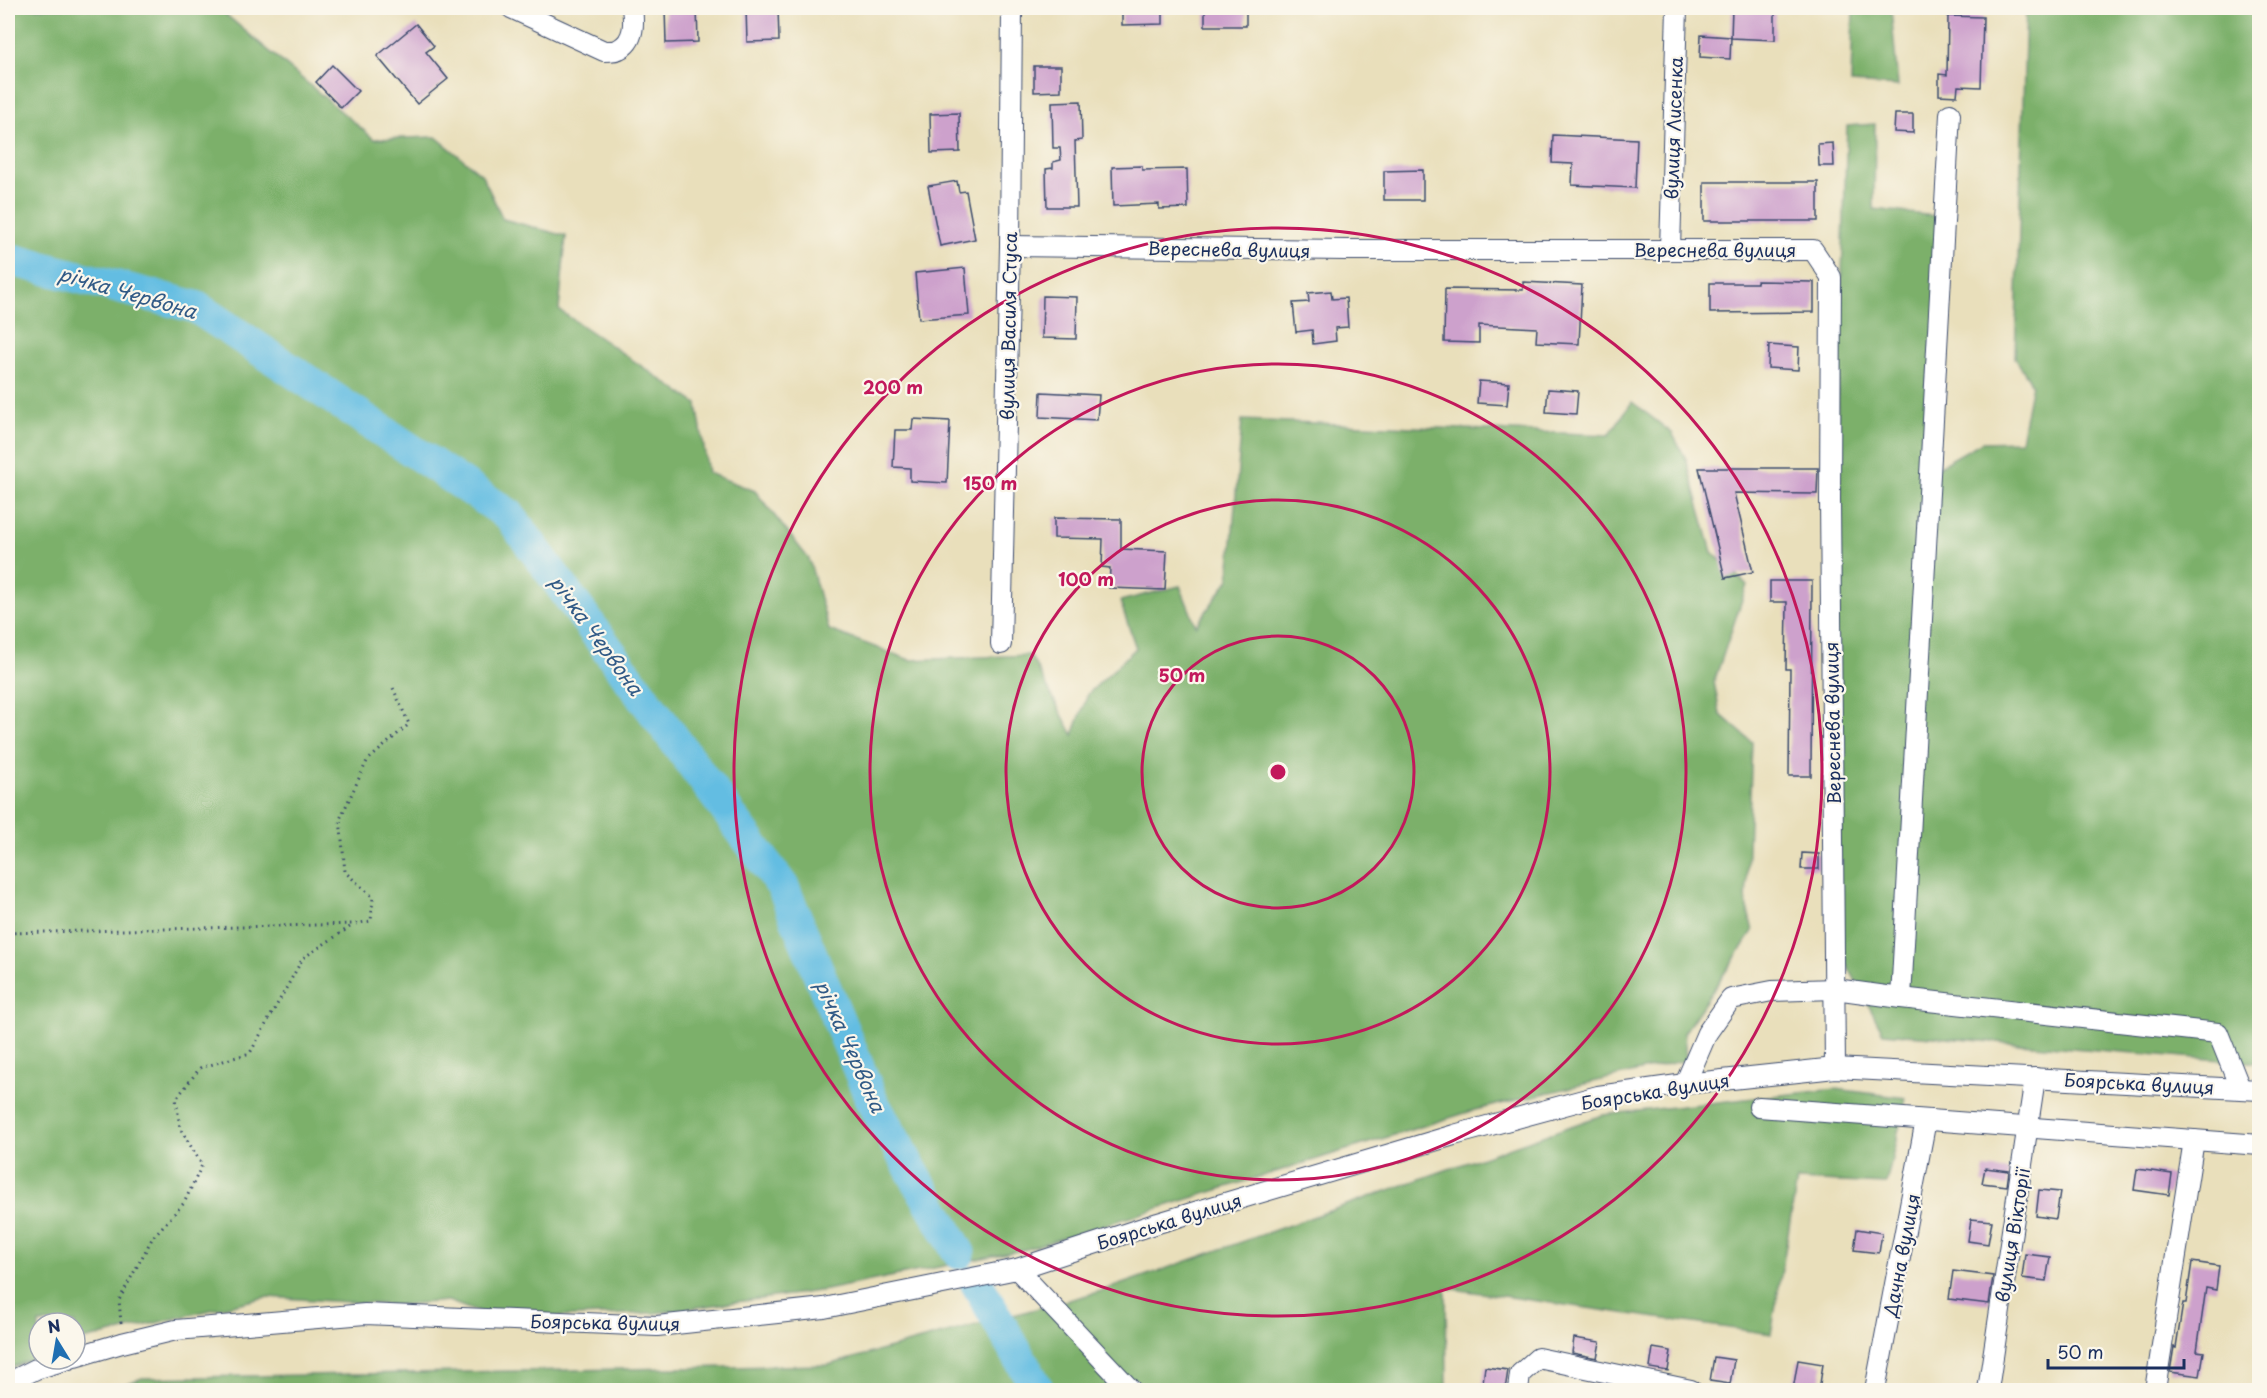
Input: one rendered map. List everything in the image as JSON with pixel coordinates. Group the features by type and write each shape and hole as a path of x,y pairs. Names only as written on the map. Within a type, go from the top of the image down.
{"street":[{"path":"512,8 604,51 620,49 632,37 634,19 632,8"},
{"name":"вулиця Василя Стуса","path":"1001,644 1010,246 1012,8"},
{"name":"вулиця Лисенка","path":"1670,249 1677,8"},
{"path":"1901,998 1950,114"},
{"name":"Вереснева вулиця","path":"1010,246 1346,250 1813,250 1831,277 1830,500 1835,1068"},
{"path":"1684,1084 1707,1033 1731,999 1772,991 1835,989 2218,1033 2250,1089"},
{"name":"Боярська вулиця","path":"87,1353 176,1330 365,1314 657,1326 824,1308 1017,1269 1158,1223 1598,1096 1684,1084 1835,1068 2250,1089"},
{"name":"вулиця Вікторії","path":"1988,1390 2035,1078"},
{"path":"1759,1107 2259,1145"},
{"name":"Дачна вулиця","path":"1875,1390 1926,1120"},
{"path":"2155,1390 2194,1140"},
{"path":"1017,1269 1131,1390"},
{"path":"1518,1390 1520,1374 1538,1358 1691,1390"},
{"path":"8,1383 32,1371"}],"path":[{"path":"8,933 354,924 371,921 373,897 345,872 340,819 367,761 409,724 393,688"},
{"path":"122,1343 119,1300 153,1237 184,1203 202,1165 180,1128 176,1099 201,1068 250,1053 303,958 354,924"}],"green space":[{"path":"8,8 218,8 374,139 436,137 482,175 503,219 566,236 559,310 697,404 708,473 755,491 809,559 829,630 910,660 1030,655 1073,735 1088,694 1136,648 1120,601 1180,586 1196,626 1229,579 1242,420 1609,435 1632,402 1672,433 1686,459 1712,552 1747,585 1714,682 1720,714 1752,742 1746,903 1753,931 1684,1033 1686,1060 1475,1110 1027,1249 826,1290 655,1313 496,1319 448,1301 396,1305 266,1297 87,1339 87,1311 27,1311 27,1361 8,1369"},
{"path":"1853,8 1891,8 1898,86 1851,83"},
{"path":"2026,8 2259,8 2259,1063 1883,1033 1839,949 1826,748 1847,126 1875,124 1874,209 1943,217 1929,472 1982,442 2021,441 2032,384 2015,358"},
{"path":"1836,1089 1906,1098 1886,1184 1797,1180 1771,1334 1446,1288 1447,1390 111,1390 142,1378 828,1365 1102,1291 1602,1115"}],"building":[{"path":"665,8 697,8 698,42 666,43"},
{"path":"746,8 778,8 779,41 747,42"},
{"path":"1122,8 1163,8 1163,24 1122,25"},
{"path":"1205,8 1246,8 1246,26 1205,26"},
{"path":"1732,8 1775,8 1775,40 1731,38"},
{"path":"1948,16 1983,17 1981,87 1958,86 1957,96 1939,95 1939,74 1947,75"},
{"path":"416,24 434,46 426,52 448,79 417,104 377,56"},
{"path":"1701,35 1731,37 1730,59 1700,57"},
{"path":"332,65 358,91 341,108 316,82"},
{"path":"1034,66 1061,66 1061,91 1034,92"},
{"path":"1081,101 1082,140 1075,141 1077,207 1047,207 1046,169 1053,168 1053,162 1061,160 1060,148 1053,148 1052,102"},
{"path":"959,113 960,152 931,153 930,114"},
{"path":"1895,114 1913,114 1913,133 1894,132"},
{"path":"1553,135 1637,139 1635,188 1572,185 1573,164 1552,163"},
{"path":"1833,143 1834,166 1819,166 1818,144"},
{"path":"1142,166 1142,170 1187,169 1188,208 1159,209 1159,204 1113,206 1112,167"},
{"path":"1423,170 1423,200 1384,200 1384,171"},
{"path":"957,181 959,192 966,191 975,239 940,246 928,186"},
{"path":"1704,182 1818,182 1818,221 1704,221"},
{"path":"965,268 969,315 919,319 915,273"},
{"path":"1757,281 1814,282 1814,312 1710,313 1710,283 1757,283"},
{"path":"1523,282 1582,285 1579,344 1536,342 1537,328 1479,325 1479,343 1444,342 1445,289 1523,290"},
{"path":"1331,291 1332,299 1346,298 1348,327 1335,328 1336,341 1313,344 1312,330 1296,332 1293,303 1309,302 1308,293"},
{"path":"1043,296 1077,297 1076,339 1042,338"},
{"path":"1769,345 1799,347 1798,370 1768,368"},
{"path":"1479,381 1509,383 1507,405 1477,403"},
{"path":"1548,389 1578,391 1576,414 1546,412"},
{"path":"1041,392 1099,395 1097,420 1040,417"},
{"path":"913,419 950,421 947,483 910,481 910,468 893,467 895,430 912,430"},
{"path":"1699,468 1818,468 1817,494 1734,493 1753,572 1725,578"},
{"path":"1054,518 1121,519 1121,549 1167,551 1165,590 1109,588 1110,568 1102,567 1103,539 1054,538"},
{"path":"1770,581 1812,581 1811,776 1789,776 1790,669 1786,669 1787,602 1770,602"},
{"path":"1802,853 1819,854 1819,869 1801,869"},
{"path":"1985,1168 2009,1171 2007,1186 1982,1183"},
{"path":"2137,1169 2172,1174 2169,1195 2134,1190"},
{"path":"2039,1190 2060,1192 2056,1219 2036,1216"},
{"path":"1971,1219 1992,1221 1988,1244 1968,1241"},
{"path":"1857,1229 1882,1233 1879,1253 1854,1250"},
{"path":"2025,1254 2050,1257 2046,1281 2022,1278"},
{"path":"2192,1262 2219,1266 2216,1290 2206,1288 2197,1351 2204,1352 2200,1376 2170,1372 2183,1303 2186,1303"},
{"path":"1953,1271 1993,1276 1989,1304 1949,1299"},
{"path":"1574,1338 1600,1342 1597,1358 1572,1353"},
{"path":"1653,1348 1671,1351 1668,1371 1650,1368"},
{"path":"1714,1357 1734,1360 1730,1384 1710,1381"},
{"path":"1798,1360 1823,1364 1819,1390 1793,1390"},
{"path":"1485,1367 1508,1370 1505,1390 1482,1390"}],"waterway":[{"name":"річка Червона","path":"8,259 196,307 509,515 783,887 873,1103 959,1253"},
{"path":"976,1282 1038,1390"}]}
